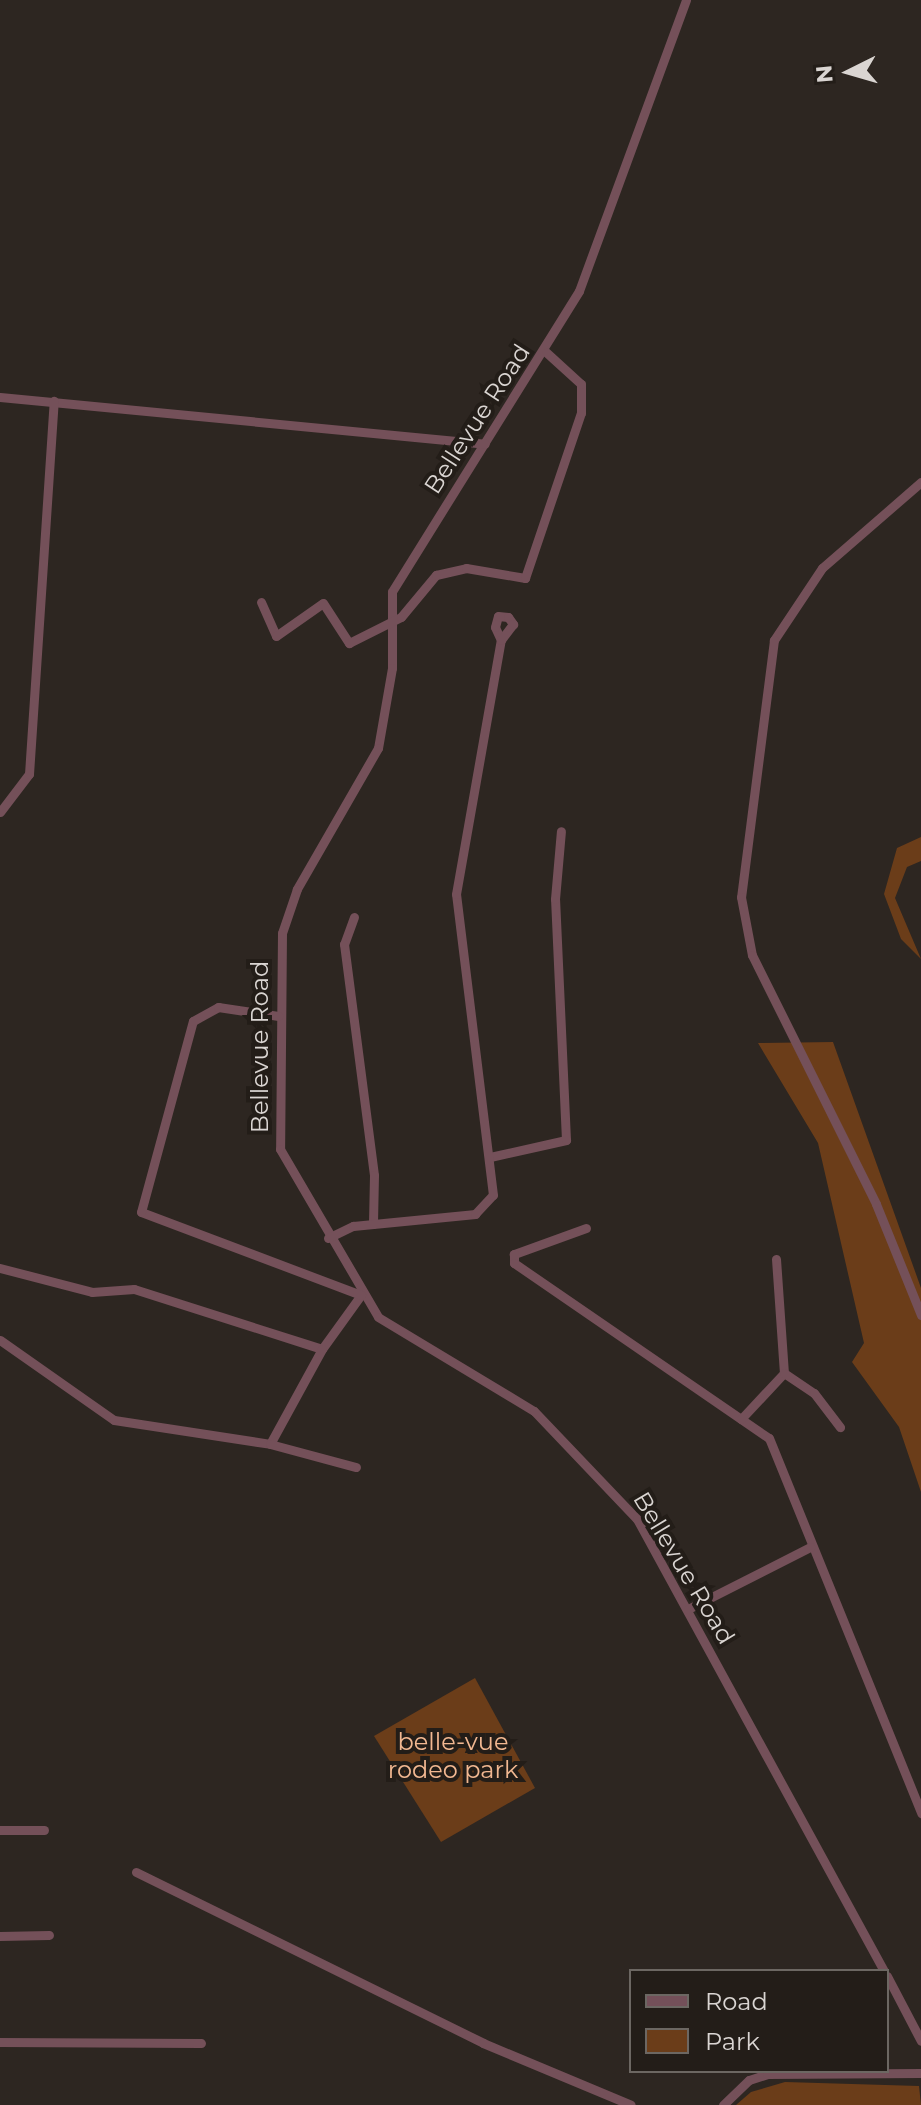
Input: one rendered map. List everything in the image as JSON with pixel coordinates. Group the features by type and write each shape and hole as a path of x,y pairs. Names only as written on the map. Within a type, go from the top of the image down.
{"street":[{"name":"Bellevue Road","path":"686,0 579,291 546,352 404,566 390,622 392,668 378,748 294,897 278,961 280,1149 361,1295 397,1335 523,1404 579,1453 637,1519 884,1969"},
{"path":"261,602 276,636 323,603 343,642 390,622 436,575 466,568 525,578 534,567 535,542 581,413 581,384 546,352"},
{"path":"0,397 485,444"},
{"path":"0,812 29,774 54,401"},
{"path":"921,482 822,568 774,640 741,897 752,955 876,1204 921,1315"},
{"path":"328,1238 373,1224 484,1209 493,1195 456,894 501,640"},
{"path":"490,1157 566,1140 555,899 561,831"},
{"path":"354,917 344,944 374,1175 373,1224"},
{"path":"270,1444 322,1349 361,1295 141,1212 193,1021 218,1007 278,1016"},
{"path":"586,1228 514,1254 514,1263 769,1438 810,1547 921,1813"},
{"path":"741,1419 784,1373 776,1259"},
{"path":"0,1268 92,1292 134,1289 322,1349"},
{"path":"0,1340 114,1420 270,1444 356,1467"},
{"path":"784,1373 814,1393 840,1427"},
{"path":"688,1609 810,1547"},
{"path":"0,1830 44,1830"},
{"path":"136,1872 483,2043 631,2105"},
{"path":"0,1936 49,1935"},
{"name":"Bellevue Road","path":"889,1979 921,2041"},
{"path":"0,2042 201,2043"},
{"path":"723,2105 749,2080 767,2074 921,2073"}],"green space":[{"path":"921,837 921,861 907,867 895,898 921,959 901,939 884,894 897,848"},
{"path":"833,1042 921,1288 921,1492 899,1427 852,1362 864,1343 818,1143 758,1043"},
{"name":"belle-vue rodeo park","path":"475,1678 535,1788 441,1842 374,1736"},
{"path":"785,2082 919,2086 921,2105 736,2105 751,2092"}]}
